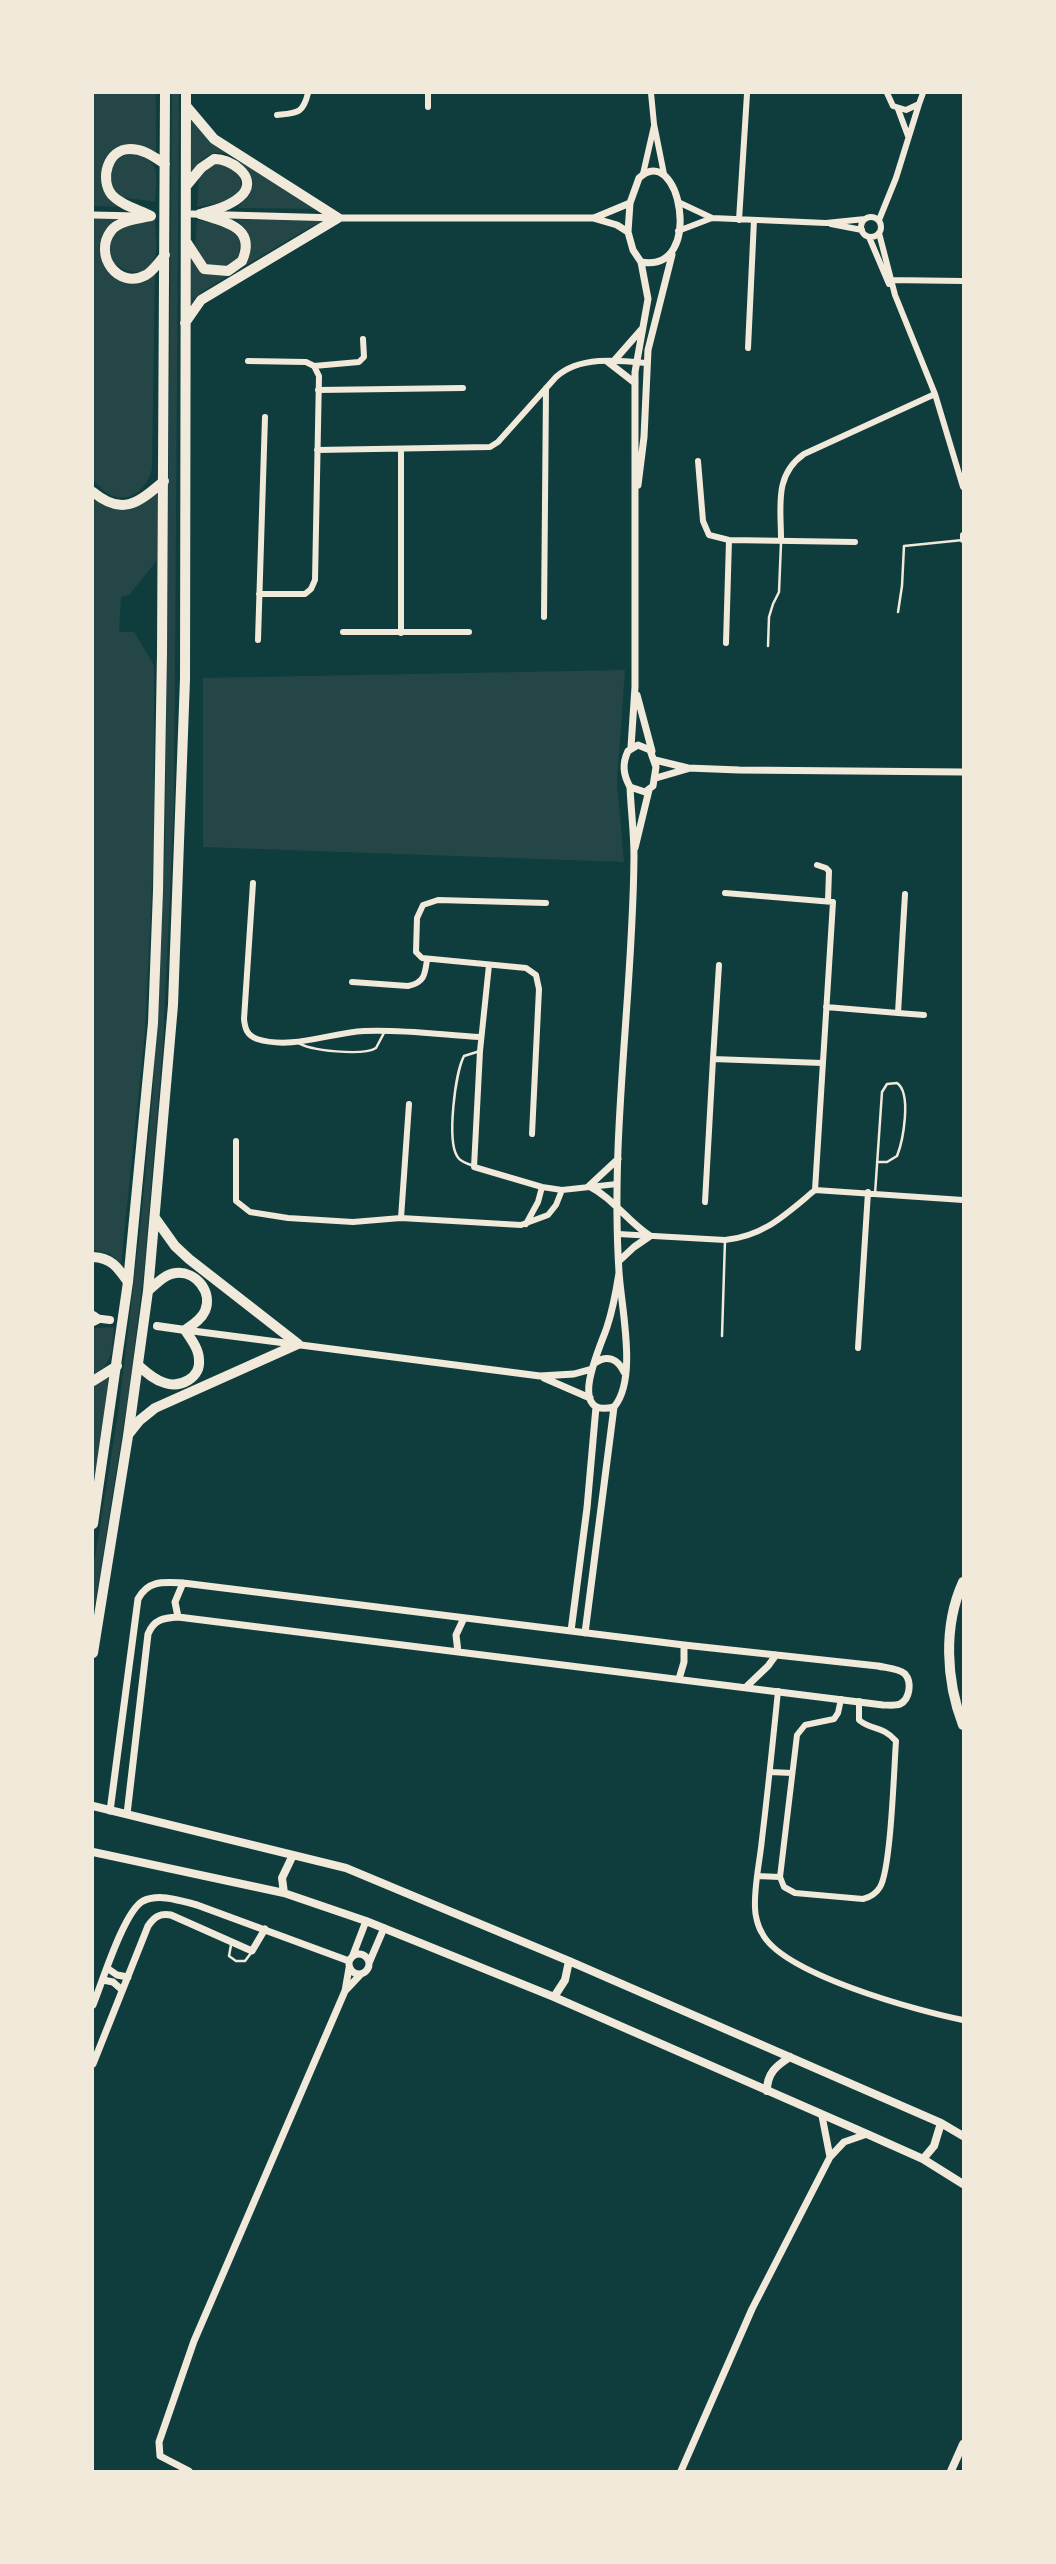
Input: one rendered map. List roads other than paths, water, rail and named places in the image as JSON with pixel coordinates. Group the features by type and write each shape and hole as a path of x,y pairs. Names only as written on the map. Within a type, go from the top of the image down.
{"main road":[{"path":"93,1524 128,1282 153,1023 158,891 164,481 165,93"},
{"path":"93,1653 148,1291 173,1005 185,679 186,93"},
{"path":"185,323 201,300 338,218 214,139 187,107"},
{"path":"155,216 120,201 111,193 106,180 107,167 113,156 131,149 145,151 164,164"},
{"path":"187,185 201,168 214,159 232,162 244,175 246,187 243,194 216,210 196,214"},
{"path":"185,240 204,269 228,271 242,261 246,247 241,231 230,223 196,214"},
{"path":"155,216 125,222 111,231 106,241 106,257 114,272 129,278 146,275 164,255"},
{"path":"93,492 110,504 120,506 143,499 164,481"},
{"path":"128,1436 140,1420 155,1408 298,1345 189,1259 170,1239 155,1217"},
{"path":"93,1257 113,1262 128,1282"},
{"path":"148,1291 160,1280 177,1273 198,1280 205,1291 207,1304 202,1317 185,1330 157,1326"},
{"path":"94,1318 110,1320"},
{"path":"138,1365 166,1384 182,1384 191,1379 200,1360 185,1330"},
{"path":"93,1381 117,1366"},
{"path":"963,1582 953,1616 949,1653 951,1684 963,1725"},
{"path":"93,1806 346,1868 569,1961 942,2123 963,2136"},
{"path":"93,1852 284,1893 366,1921 554,1997 867,2134 923,2159 963,2184"},
{"path":"284,1893 282,1878 293,1855"},
{"path":"554,1997 565,1980 569,1961"},
{"path":"767,2091 767,2082 775,2067 790,2057"},
{"path":"923,2159 934,2146 942,2123"},
{"path":"951,2471 963,2444"}],"street":[{"path":"277,115 296,113 303,108 308,93"},
{"path":"428,93 428,107"},
{"path":"585,1633 614,1407 620,1401 625,1385 627,1333 619,1273 617,1184 634,855 629,787 624,777 624,767 631,747 635,687 637,496 644,437 646,363 678,231 678,202 672,183 664,174 651,93"},
{"path":"739,220 747,93"},
{"path":"887,93 889,101 898,109 908,137"},
{"path":"889,281 879,233 882,227 879,220 923,93"},
{"path":"898,109 906,110 919,104"},
{"path":"637,496 634,466 636,362 648,299 641,262 633,250 628,232 630,204 636,184 643,174 654,124"},
{"path":"643,174 653,171 664,174"},
{"path":"862,230 867,218 888,199"},
{"path":"678,202 712,218 826,223 862,230 869,237 889,281 935,394 961,472 963,486"},
{"path":"593,218 630,204"},
{"path":"196,214 338,218 593,218 617,225 628,232"},
{"path":"93,215 155,216"},
{"path":"678,231 712,218"},
{"path":"826,223 867,218 879,220"},
{"path":"748,348 754,220"},
{"path":"869,237 879,233"},
{"path":"641,262 654,263 666,259 672,253"},
{"path":"889,281 963,281"},
{"path":"610,362 641,330"},
{"path":"248,361 301,362 314,366 359,362 364,357 363,339"},
{"path":"610,362 635,383"},
{"path":"317,450 490,447 498,442 562,371 574,365 646,363"},
{"path":"259,594 305,594 315,580 319,376 314,366"},
{"path":"318,390 463,388"},
{"path":"544,617 546,388"},
{"path":"781,539 782,480 792,462 935,394"},
{"path":"258,640 265,417"},
{"path":"401,450 401,633"},
{"path":"698,461 705,529 709,535 729,540 855,542"},
{"path":"963,535 963,540"},
{"path":"726,643 729,540"},
{"path":"343,632 469,632"},
{"path":"634,855 649,790 656,778 635,687"},
{"path":"631,747 645,747 653,757 688,768 963,772"},
{"path":"656,778 688,768"},
{"path":"629,787 636,791 649,790"},
{"path":"817,865 826,867 829,871 828,901"},
{"path":"253,883 245,1028 248,1034 257,1038 296,1042 363,1031 481,1037"},
{"path":"725,893 833,902 815,1191"},
{"path":"898,1013 905,894"},
{"path":"532,1134 537,1060 536,975 526,968 427,960 418,956 415,948 417,918 423,905 438,900 546,903"},
{"path":"352,982 408,986 417,984 425,974 427,960"},
{"path":"489,965 481,1037 474,1167 542,1187 562,1189 617,1184"},
{"path":"705,1202 719,965"},
{"path":"826,1007 924,1015"},
{"path":"713,1059 822,1063"},
{"path":"401,1218 409,1104"},
{"path":"236,1141 234,1195 240,1206 250,1212 288,1218 353,1222 401,1218 526,1224 548,1216 562,1189"},
{"path":"589,1186 619,1158"},
{"path":"589,1186 604,1195 650,1236"},
{"path":"526,1224 538,1202 542,1187"},
{"path":"618,1234 725,1240 755,1235 778,1221 815,1191 963,1200"},
{"path":"859,1348 872,1193"},
{"path":"619,1262 650,1236"},
{"path":"571,1631 587,1508 596,1407 590,1398 589,1379 613,1307 619,1273"},
{"path":"185,1330 540,1376 574,1374 593,1366 602,1358 609,1358 619,1364 625,1373"},
{"path":"540,1376 590,1398"},
{"path":"596,1407 614,1407"},
{"path":"110,1811 138,1599 147,1586 157,1583 183,1583 898,1670 904,1673 908,1681 909,1693 901,1704 883,1705 178,1617 162,1618 148,1634 127,1814"},
{"path":"178,1617 175,1602 183,1583"},
{"path":"458,1652 456,1635 464,1618"},
{"path":"679,1679 684,1662 684,1645"},
{"path":"746,1687 776,1655"},
{"path":"778,1691 757,1877 755,1909 761,1932 772,1948 794,1963 841,1983 963,2020"},
{"path":"841,1699 834,1719 805,1725 797,1735 780,1877 784,1887 795,1893 863,1899 872,1896 882,1885 896,1741 888,1732 864,1725 859,1720 859,1701"},
{"path":"770,1772 792,1773"},
{"path":"757,1877 780,1877"},
{"path":"93,2005 128,1917 142,1901 154,1898 172,1898 197,1905 350,1961 365,1956 369,1963"},
{"path":"93,2064 148,1926 162,1914 171,1915 252,1951 265,1929"},
{"path":"189,2471 160,2456 159,2442 194,2341 345,1991 350,1961 366,1921"},
{"path":"345,1991 366,1971 384,1928"},
{"path":"350,1961 354,1973 361,1974"},
{"path":"107,1968 117,1975 128,1977"},
{"path":"103,1980 113,1982 122,1990"},
{"path":"822,2116 830,2157"},
{"path":"681,2471 752,2309 830,2157 844,2142 867,2134"}],"lane":[{"path":"768,646 769,617 779,592 781,539"},
{"path":"898,612 904,546 963,540"},
{"path":"296,1042 311,1049 364,1052 376,1048 385,1031"},
{"path":"474,1167 457,1156 453,1136 460,1064 469,1052 480,1051"},
{"path":"872,1193 882,1092 887,1084 897,1083 904,1091 905,1099 901,1144 897,1156 887,1162 877,1162"},
{"path":"722,1336 725,1240"},
{"path":"233,1942 229,1953 231,1959 245,1961 252,1951"}]}
